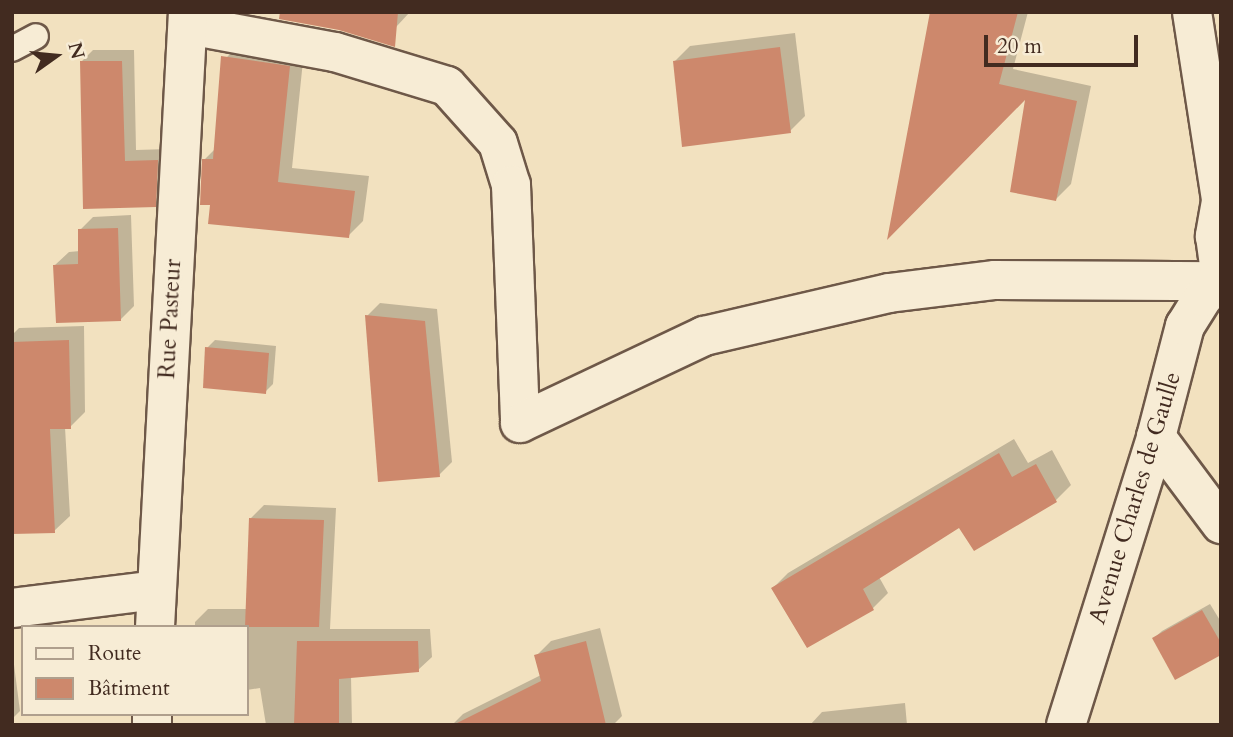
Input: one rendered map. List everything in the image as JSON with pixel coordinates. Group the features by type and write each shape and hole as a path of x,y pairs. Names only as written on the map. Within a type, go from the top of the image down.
{"street":[{"path":"189,18 335,52 446,86 498,143 511,186 520,424 704,336 889,293 995,281 1221,280 1215,236 1221,201 1192,12"},
{"name":"Rue Pasteur","path":"155,608 173,250 189,18"},
{"name":"Avenue Charles de Gaulle","path":"1066,725 1156,438 1185,326 1203,297 1221,280"},
{"path":"1156,438 1221,524"},
{"path":"12,608 155,608"}],"lane":[{"path":"12,49 36,36"}],"building":[{"path":"280,12 398,12 395,47 339,30 279,19"},
{"path":"930,12 1018,12 999,84 1077,101 1056,201 1010,192 1025,100 887,240"},
{"path":"780,47 791,133 682,147 673,61"},
{"path":"221,56 290,66 278,182 355,191 349,238 208,224 210,205 200,205 202,159 213,159"},
{"path":"80,61 122,61 125,161 158,160 156,207 83,209"},
{"path":"118,228 121,321 56,323 53,265 78,264 78,229"},
{"path":"365,315 425,321 440,477 378,482"},
{"path":"69,340 71,429 50,429 55,533 12,534 12,342"},
{"path":"205,347 269,353 266,394 203,388"},
{"path":"999,453 1012,477 1036,464 1057,502 974,551 959,528 863,589 874,610 807,648 771,588"},
{"path":"249,518 324,520 319,627 245,625"},
{"path":"1202,610 1221,643 1221,655 1175,680 1152,638"},
{"path":"297,641 418,641 419,672 339,679 339,725 294,725"},
{"path":"586,641 606,725 453,725 541,681 534,655"}]}
